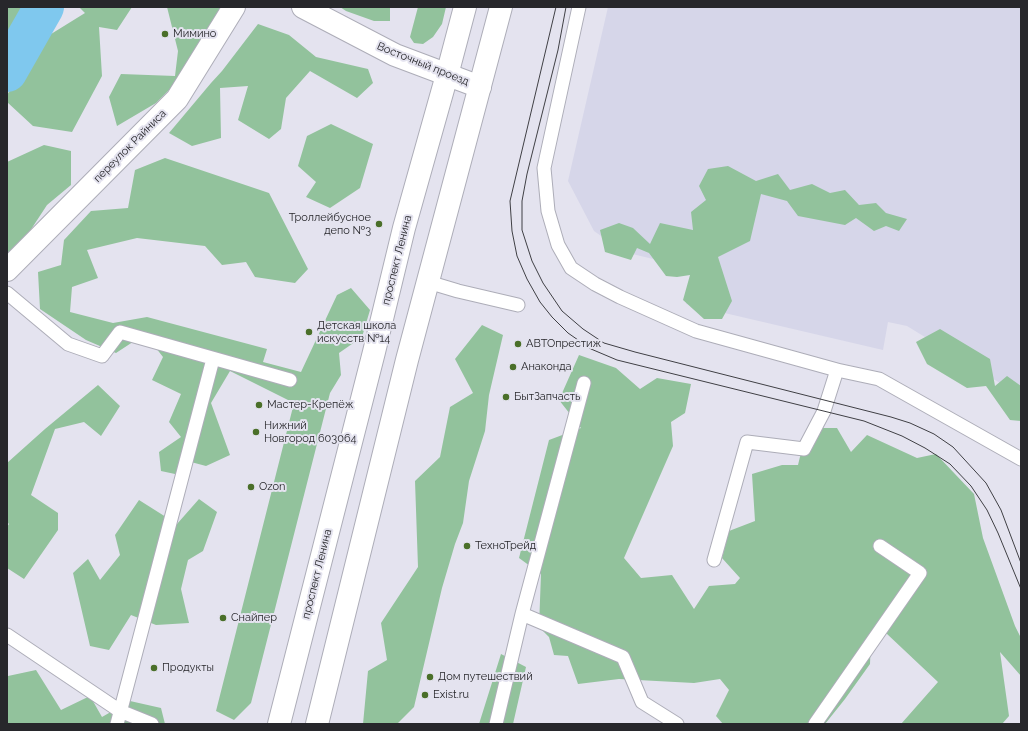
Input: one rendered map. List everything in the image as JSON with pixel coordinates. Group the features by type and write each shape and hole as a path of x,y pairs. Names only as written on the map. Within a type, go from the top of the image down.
{"main road":[{"name":"переулок Райниса","path":"7,270 176,99 234,7"},
{"name":"Восточный проезд","path":"303,7 395,55 447,76 480,87"},
{"name":"проспект Ленина","path":"278,724 374,352 404,228 465,7"},
{"path":"316,724 407,360 501,7"}],"lane":[{"path":"580,7 544,168 548,211 558,245 571,268 595,284 614,294 696,331 837,370 879,379 1021,459"},
{"path":"428,282 458,292 518,305"},
{"path":"7,293 68,344 102,356 120,332 290,380"},
{"path":"117,724 213,359"},
{"path":"714,560 747,442 804,449 824,411 837,370"},
{"path":"496,724 522,614 584,383"},
{"path":"815,724 920,573 880,546"},
{"path":"522,614 623,657 642,702 677,724"},
{"path":"7,636 120,711 152,724"}],"shaded area":[{"path":"608,7 1021,7 1021,396 907,326 888,322 883,350 686,304 695,269 624,252 594,231 568,181"}],"green space":[{"path":"7,7 25,7 7,37"},
{"path":"79,7 132,7 117,30 99,27 102,76 72,132 33,126 7,102 7,95 43,39 85,13"},
{"path":"167,7 219,7 219,10 199,52 182,77 156,103 117,126 109,97 121,74 175,76 178,51"},
{"path":"340,7 390,7 390,21 374,21 346,11"},
{"path":"418,7 446,7 442,24 433,37 423,44 414,43 410,37"},
{"path":"258,24 289,35 316,57 368,69 373,83 357,98 310,71 286,98 281,129 269,139 238,120 248,86 220,88 221,138 192,146 169,133 222,71"},
{"path":"331,124 373,144 360,188 330,208 306,197 316,182 298,166 307,136"},
{"path":"44,145 71,151 71,185 47,205 28,234 7,254 7,162"},
{"path":"165,158 269,193 308,269 295,283 255,277 246,262 222,265 205,246 137,238 87,250 98,278 72,287 70,312 113,323 147,317 267,349 263,362 301,372 337,295 351,288 370,310 362,337 339,353 341,375 330,393 251,703 234,720 216,711 294,403 230,371 211,403 230,455 206,466 191,462 189,477 161,471 159,452 181,437 169,422 181,394 152,380 163,357 145,334 116,353 86,340 40,309 38,272 61,265 64,240 91,211 128,208 135,170"},
{"path":"728,166 756,181 778,174 790,190 812,184 830,193 845,190 859,205 876,203 886,213 907,219 899,231 886,226 874,231 856,218 845,225 798,216 787,201 761,194 750,241 718,257 732,301 722,319 704,319 683,300 690,275 677,277 666,276 649,253 637,248 631,260 605,252 600,230 619,223 633,228 650,244 660,223 693,230 691,212 706,200 699,186 708,169"},
{"path":"482,325 503,335 489,395 485,431 469,481 463,523 442,588 414,707 397,724 363,724 368,671 387,660 381,623 418,567 415,481 440,457 450,407 473,393 455,359"},
{"path":"940,329 990,359 995,386 1007,376 1021,386 1021,421 1010,420 986,386 967,388 927,364 916,342"},
{"path":"579,355 616,368 640,389 657,378 691,384 685,413 671,422 673,446 624,558 641,578 672,575 694,609 709,586 735,584 740,578 722,558 729,531 755,521 752,474 782,465 798,465 807,428 837,428 851,452 867,435 917,458 936,454 974,494 983,538 1015,626 1021,638 1021,676 1000,652 1009,716 1002,724 901,724 938,682 886,633 871,638 870,664 825,724 723,724 716,716 729,690 720,679 694,683 619,679 578,684 568,656 554,655 549,637 539,627 541,574 519,558 549,440 581,428 559,400"},
{"path":"98,385 120,406 101,436 84,422 55,429 31,495 58,513 58,530 24,579 7,568 7,527 9,524 7,522 7,463"},
{"path":"199,499 217,512 203,551 188,560 181,589 189,623 156,625 131,615 109,650 90,646 73,573 88,559 100,580 120,555 115,535 139,500 177,524"},
{"path":"501,654 526,667 513,724 479,724"},
{"path":"36,670 61,710 90,696 102,717 130,701 161,708 165,724 7,724 7,676"}],"waterway":[{"path":"7,72 44,7"}],"tram line":[{"path":"556,7 510,201 512,231 517,256 527,279 540,302 568,333 591,349 617,360 864,421 902,436 925,448 950,464 971,486 987,510 1021,589"},
{"path":"566,7 558,50 527,174 522,201 522,230 532,261 543,283 562,311 583,329 604,343 891,417 910,423 934,434 953,447 986,483 1001,510 1021,563"}],"place":[{"name":"Мимино","path":"165,34"},
{"name":"Троллейбусное депо №3","path":"379,224"},
{"name":"Детская школа искусств №14","path":"309,332"},
{"name":"АВТОпрестиж","path":"518,344"},
{"name":"Анаконда","path":"513,367"},
{"name":"БытЗапчасть","path":"506,397"},
{"name":"Мастер-Крепёж","path":"259,405"},
{"name":"Нижний Новгород 603064","path":"256,432"},
{"name":"Ozon","path":"251,487"},
{"name":"ТехноТрейд","path":"467,546"},
{"name":"Снайпер","path":"223,618"},
{"name":"Продукты","path":"154,668"},
{"name":"Дом путешествий","path":"430,677"},
{"name":"Exist.ru","path":"425,695"}]}
